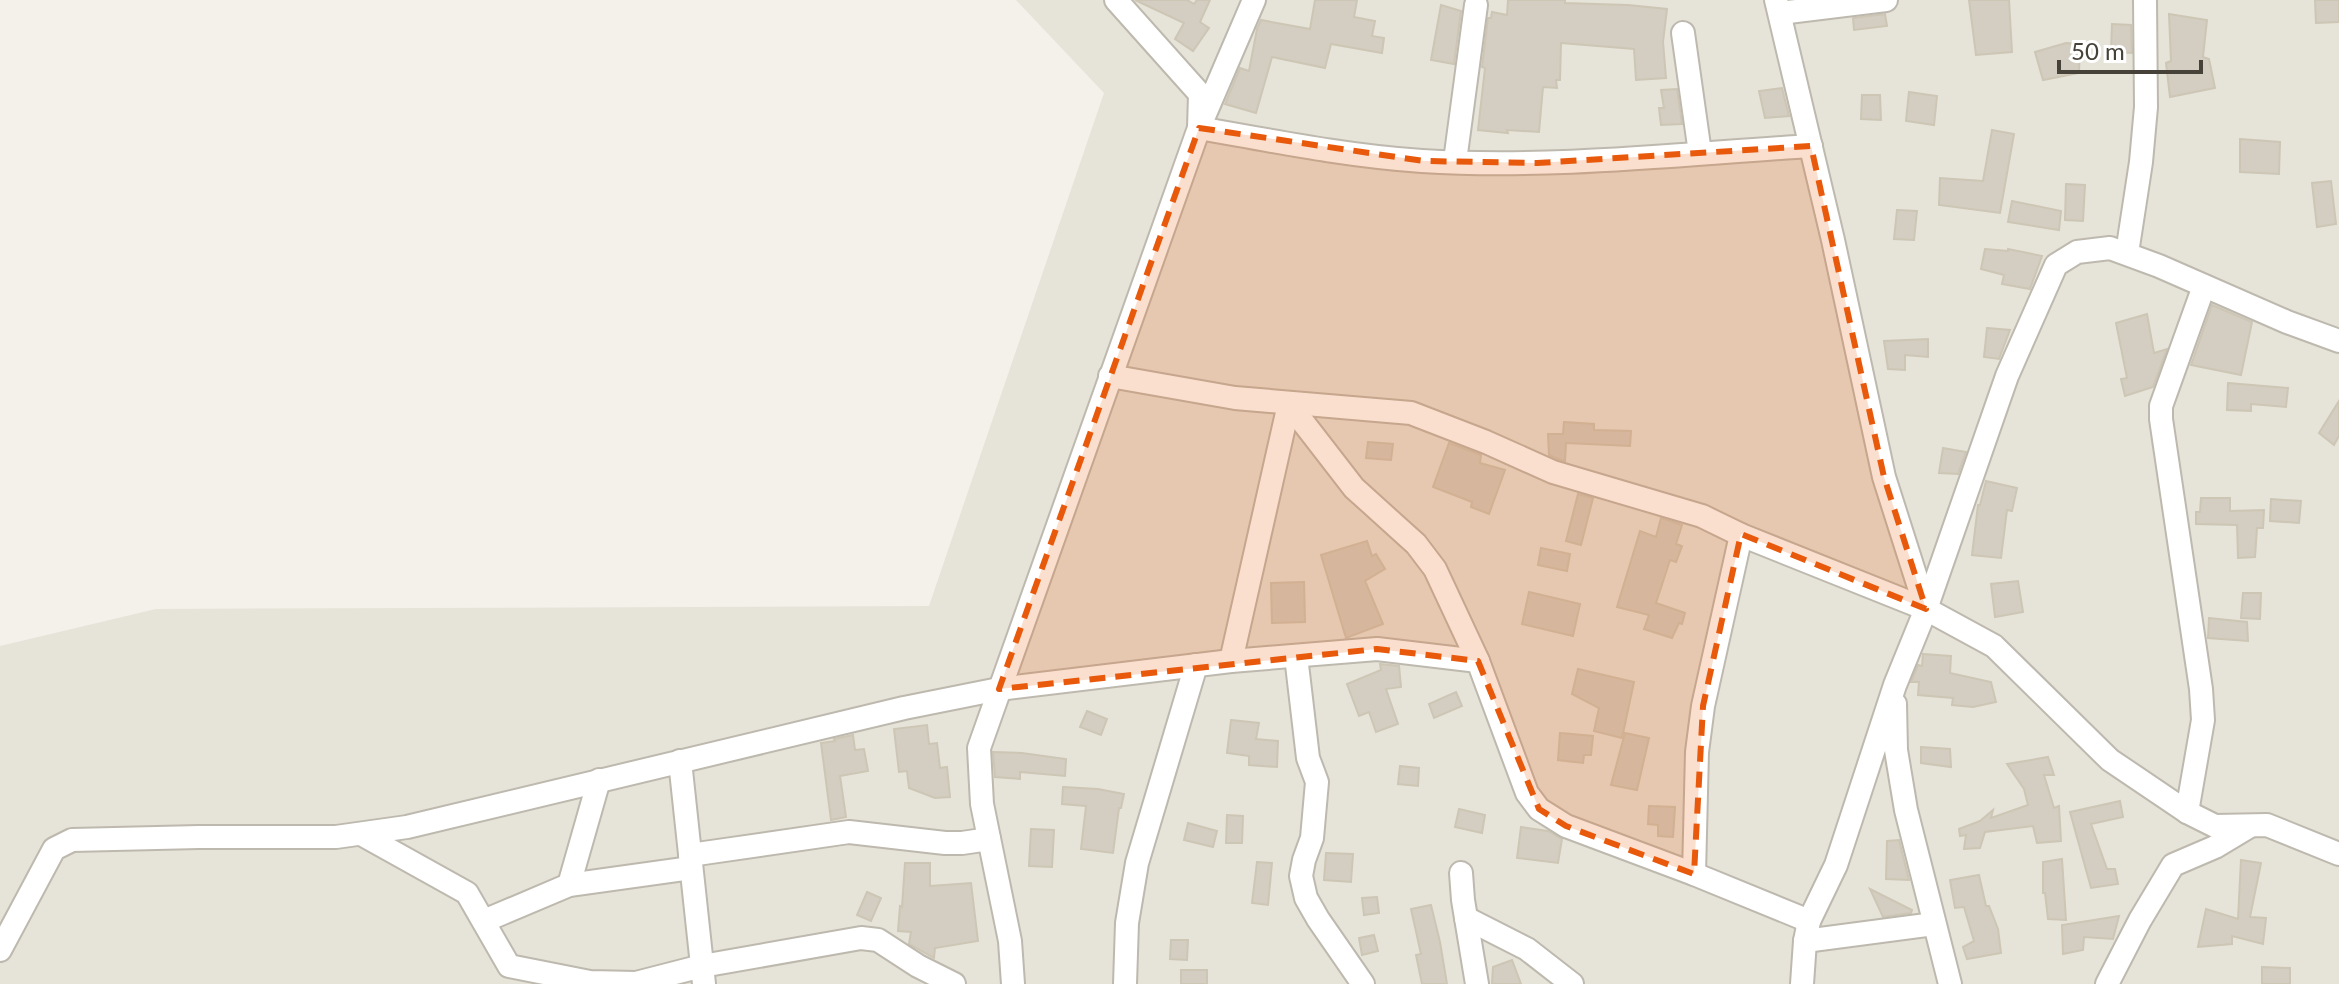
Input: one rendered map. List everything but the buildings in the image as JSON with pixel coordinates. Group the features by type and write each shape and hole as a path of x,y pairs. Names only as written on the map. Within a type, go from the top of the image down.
{"street":[{"path":"1013,984 1010,941 982,804 979,748 1199,128 1254,0"},
{"path":"1886,0 1778,7 1884,477 1926,609"},
{"path":"2127,253 2146,107 2145,0"},
{"path":"1123,3 1200,94 1199,128"},
{"path":"1455,161 1476,5"},
{"path":"1683,33 1700,153"},
{"path":"1199,128 1362,156 1455,161 1537,163 1811,146"},
{"path":"1802,984 1807,931 1836,865 1895,685 1926,609 2007,376 2056,265 2077,252 2110,248 2339,341"},
{"path":"2187,812 2203,720 2161,406 2204,286"},
{"path":"1110,376 1235,398 1411,413 1553,472 1702,516 1741,535 1926,609 1994,646 2110,760 2187,812 2215,826 2267,825 2339,854"},
{"path":"1231,661 1289,404"},
{"path":"1289,404 1354,488 1416,544 1435,569 1478,661 1527,793 1539,809 1566,826 1694,874 1807,931 1934,924"},
{"path":"1694,874 1697,752 1703,706 1741,535"},
{"path":"0,950 54,849 72,840 336,837 407,827 904,708 999,689 1231,661 1377,649 1478,661"},
{"path":"1296,656 1308,758 1317,782 1312,838 1301,876 1306,898 1318,919 1363,984"},
{"path":"1125,984 1127,923 1137,863 1196,665"},
{"path":"1895,685 1896,750 1906,810 1950,984"},
{"path":"680,761 703,975"},
{"path":"569,885 599,780"},
{"path":"2107,984 2173,865 2215,847 2250,825"},
{"path":"484,921 569,885 849,832 945,843 989,839"},
{"path":"361,834 467,893 509,966 590,982 636,983 703,975 861,938 878,940 918,966 954,984"},
{"path":"1461,873 1477,984"},
{"path":"1466,918 1527,949 1572,984"}],"highlighted area":[{"path":"1199,128 1424,161 1537,163 1811,146 1884,477 1926,609 1741,534 1703,706 1694,874 1566,826 1539,809 1478,661 1377,649 999,689"}],"shaded area":[{"path":"1016,0 2339,0 2339,984 0,984 0,646 156,609 929,606 1104,93"}]}
